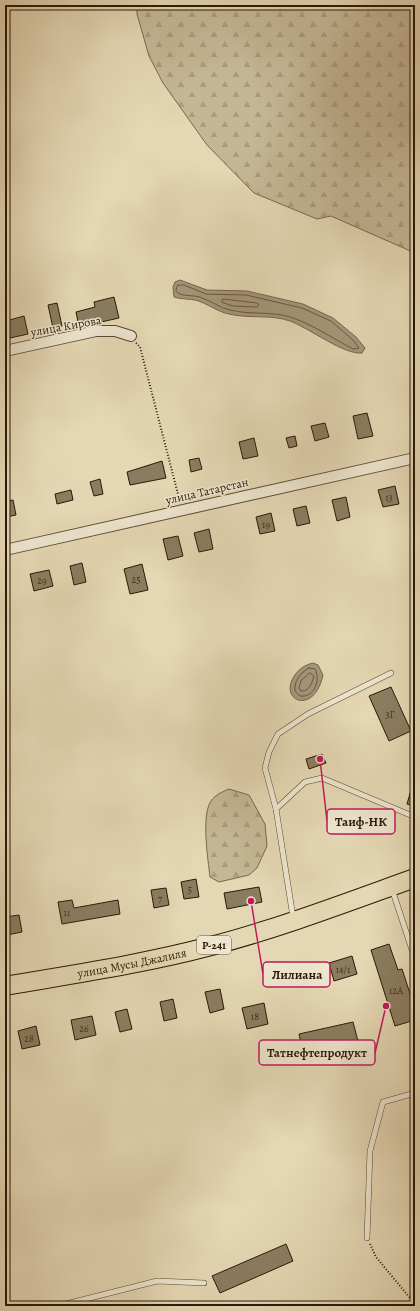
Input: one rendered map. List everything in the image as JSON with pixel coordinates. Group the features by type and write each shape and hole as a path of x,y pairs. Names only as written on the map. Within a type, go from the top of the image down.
{"highway":[{"name":"улица Мусы Джалиля","path":"5,986 170,956 211,946 294,920 415,878"}],"street":[{"name":"улица Кирова","path":"5,351 96,331 115,331 131,336"},
{"name":"улица Татарстан","path":"5,550 415,458"}],"lane":[{"path":"294,920 276,809 265,768 269,752 278,734 308,714 391,673"},
{"path":"276,809 305,782 322,778 415,817"},
{"path":"391,887 415,959"},
{"path":"367,1238 370,1151 383,1102 415,1093"},
{"path":"58,1306 157,1281 204,1283"}],"path":[{"path":"131,336 140,348 182,510"},
{"path":"367,1238 376,1257 415,1304"}],"green space":[{"path":"137,5 415,5 415,253 331,216 317,219 254,193 207,145 163,83 149,56 137,14"},
{"path":"229,789 249,795 265,824 267,846 257,868 249,875 219,882 210,877 206,838 206,817 211,801 219,794"}],"water":[{"path":"180,280 207,290 247,291 303,304 333,318 356,337 365,348 362,353 346,350 290,321 275,318 229,314 198,301 174,297 173,287 175,282"},
{"path":"313,663 318,665 323,675 318,688 312,696 305,700 299,700 294,697 291,691 291,684 299,670"}],"building":[{"path":"114,297 119,318 79,327 76,312 95,307 94,302"},
{"path":"57,303 62,326 53,328 48,305"},
{"path":"24,316 28,334 10,338 6,321"},
{"path":"367,413 373,436 358,439 353,416"},
{"path":"325,423 329,437 315,441 311,426"},
{"path":"295,436 297,446 289,448 286,438"},
{"path":"254,438 258,456 243,459 239,442"},
{"path":"199,458 202,469 191,472 189,460"},
{"path":"162,461 166,478 130,485 127,472"},
{"path":"100,479 103,494 94,496 90,482"},
{"path":"395,486 399,504 383,507 378,490"},
{"path":"71,490 73,500 57,504 55,494"},
{"path":"346,497 350,517 337,521 332,500"},
{"path":"13,500 16,515 6,517 5,502"},
{"path":"306,506 310,523 297,526 293,509"},
{"path":"271,513 275,531 260,534 256,517"},
{"path":"209,529 213,549 199,552 194,533"},
{"path":"178,536 183,556 168,560 163,539"},
{"path":"82,563 86,582 74,585 70,566"},
{"path":"142,564 148,590 130,594 124,569"},
{"path":"49,570 53,586 34,591 30,574"},
{"path":"391,687 411,731 389,741 369,696"},
{"path":"322,754 326,763 309,769 306,759"},
{"path":"413,783 415,783 415,806 407,804"},
{"path":"196,879 199,897 184,899 181,882"},
{"path":"259,887 262,902 227,909 224,893"},
{"path":"166,888 169,905 154,908 151,890"},
{"path":"72,900 74,908 118,900 120,914 62,924 58,902"},
{"path":"19,915 22,932 7,935 5,917"},
{"path":"389,944 398,970 402,969 415,1009 415,1020 395,1026 371,950"},
{"path":"352,956 357,974 334,981 329,963"},
{"path":"220,989 224,1009 210,1013 205,992"},
{"path":"173,999 177,1018 164,1021 160,1002"},
{"path":"264,1003 268,1024 247,1029 242,1008"},
{"path":"127,1009 132,1029 120,1032 115,1012"},
{"path":"92,1016 96,1035 75,1040 71,1020"},
{"path":"353,1022 358,1041 303,1054 299,1034"},
{"path":"36,1026 40,1045 22,1049 18,1031"},
{"path":"286,1244 293,1261 220,1293 212,1276"}],"place":[{"name":"Таиф-НК","path":"320,759"},
{"name":"Лилиана","path":"251,901"},
{"name":"Татнефтепродукт","path":"386,1006"}]}
